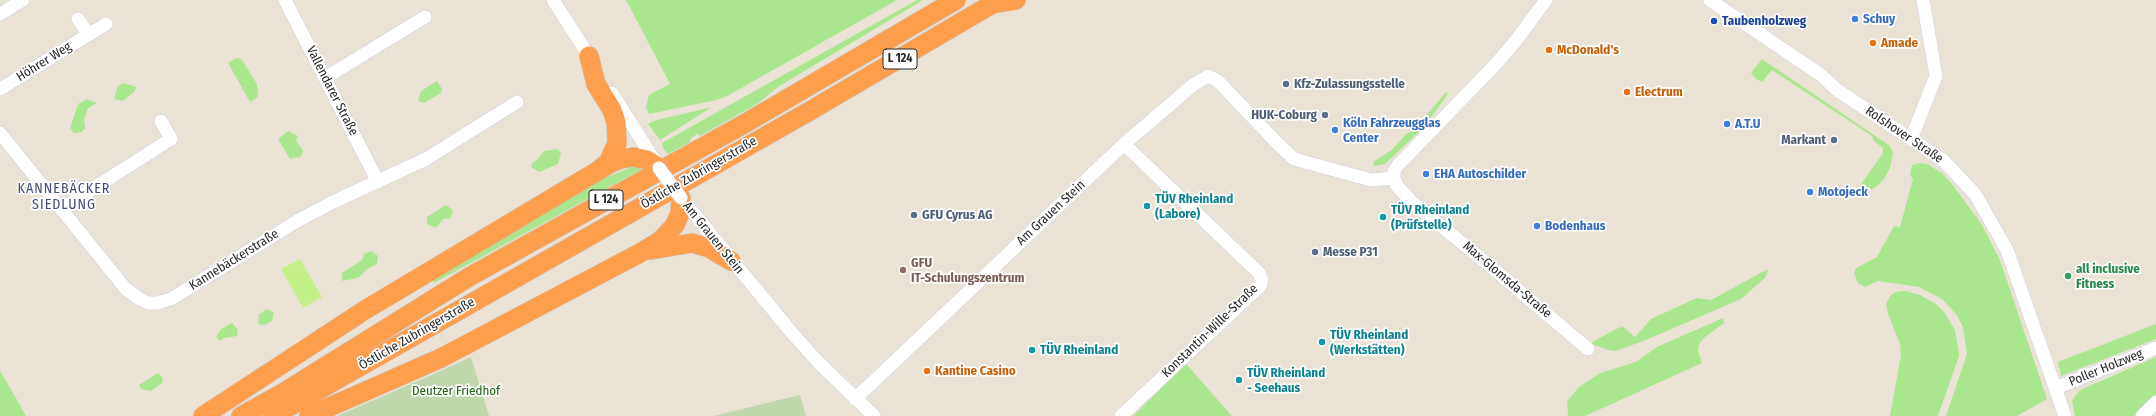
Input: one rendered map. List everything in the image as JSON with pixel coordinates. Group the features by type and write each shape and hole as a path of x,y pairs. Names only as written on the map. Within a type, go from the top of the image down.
{"highway":[{"path":"911,25 941,0"},
{"name":"Östliche Zubringerstraße","path":"241,416 281,394 469,277 744,124 956,0"},
{"path":"995,2 1016,0"},
{"name":"Östliche Zubringerstraße","path":"273,416 808,112 995,2"},
{"path":"589,56 596,84 612,110 616,122 617,143 608,163 594,174"},
{"path":"203,416 365,310 621,159 633,157 648,160 660,168"},
{"path":"308,416 440,358 640,254 660,241 675,225 680,213 681,198"},
{"path":"640,254 666,247 692,243 709,248 731,260"},
{"path":"298,416 481,306 532,268"},
{"name":"L 124","path":"210,416 469,277"}],"street":[{"path":"0,14 23,0"},
{"name":"Vallendarer Straße","path":"285,0 378,182"},
{"name":"Am Grauen Stein","path":"553,0 660,168 681,198 796,338 874,416"},
{"path":"1534,15 1538,0"},
{"path":"1124,144 1193,85 1208,76 1218,81 1294,159 1371,180 1394,178 1394,171 1398,165 1494,66 1546,0"},
{"name":"Rolshover Straße","path":"1710,0 1821,75 1837,90 1950,166 1974,194 1985,210 2007,250 2065,416"},
{"path":"1911,139 1936,76 1923,0"},
{"path":"325,78 426,17"},
{"path":"78,19 89,35"},
{"name":"Höhrer Weg","path":"0,89 106,24"},
{"name":"Kannebäckerstraße","path":"0,133 125,288 138,298 148,303 157,303 171,299 297,221 333,202 426,159 517,102"},
{"path":"61,209 171,139 161,121"},
{"name":"Am Grauen Stein","path":"856,399 1124,144"},
{"name":"Konstantin-Wille-Straße","path":"1121,416 1260,286 1262,280 1259,273 1124,144"},
{"name":"Max-Glomsda-Straße","path":"1394,178 1397,186 1413,203 1588,349"},
{"name":"Poller Holzweg","path":"2056,388 2156,348"},
{"path":"2142,416 2156,402"}],"green space":[{"path":"626,0 897,0 729,95 716,100 649,114 646,107 649,95 670,84"},
{"path":"917,0 923,0 778,87 757,104 700,136 697,134 691,138 690,142 668,154 663,148 662,143"},
{"path":"237,58 242,60 257,84 258,97 250,102 228,63"},
{"path":"1762,59 1890,146 1893,153 1890,168 1884,179 1876,187 1872,189 1857,190 1883,153 1883,148 1874,141 1872,136 1772,70 1762,82 1756,79 1751,73"},
{"path":"437,81 442,89 441,93 424,103 418,101 421,91"},
{"path":"124,83 136,87 135,91 123,101 114,99 118,86"},
{"path":"1446,92 1448,94 1424,127 1385,164 1374,166 1373,162 1393,149 1405,135 1415,129"},
{"path":"87,99 97,103 88,108 84,119 85,128 82,132 74,133 70,128 78,104"},
{"path":"712,107 660,140 648,124 653,121"},
{"path":"288,131 298,136 296,140 303,151 301,157 290,159 278,139"},
{"path":"557,149 561,153 558,164 539,172 531,167 532,163 538,159 544,151"},
{"path":"1919,163 1927,164 1942,173 1952,184 1982,225 2000,260 2047,399 2017,416 1946,416 1967,354 1963,327 1956,314 1942,299 1919,287 1878,281 1865,287 1858,283 1854,273 1856,268 1877,257 1894,226 1900,227 1913,179 1910,175 1912,165"},
{"path":"634,166 646,167 434,283 432,279 568,199 607,177"},
{"path":"446,205 453,210 451,218 443,219 436,228 427,224 427,217"},
{"path":"371,251 378,256 377,264 369,268 358,278 342,281 342,273 362,260 364,254"},
{"path":"300,259 322,297 303,308 281,269"},
{"path":"1768,269 1766,277 1741,299 1646,340 1616,351 1608,350 1592,344 1592,342 1622,326 1635,337 1651,319 1697,298 1711,300"},
{"path":"1906,291 1920,295 1936,304 1944,312 1955,330 1959,356 1938,416 1890,416 1901,355 1900,344 1888,314 1886,304 1890,296 1896,292"},
{"path":"267,309 274,313 272,321 265,325 258,324 259,314"},
{"path":"1723,318 1724,323 1704,338 1699,344 1698,351 1702,363 1585,416 1568,416 1567,401 1579,387 1600,373 1636,362 1657,347"},
{"path":"232,323 238,330 237,336 224,338 220,341 216,337 221,329"},
{"path":"2156,324 2156,339 2061,376 2058,362"},
{"name":"Deutzer Friedhof","path":"471,357 489,416 337,416 427,377"},
{"path":"2156,357 2156,396 2137,416 2075,416 2072,400 2080,390"},
{"path":"1186,364 1232,416 1133,416"},
{"path":"0,371 16,398 26,416 0,416"},
{"path":"158,373 163,378 162,383 151,391 141,389 139,385"},
{"path":"800,395 806,416 714,416 791,397"}],"place":[{"name":"Schuy","path":"1855,19"},
{"name":"Taubenholzweg","path":"1714,21"},
{"name":"Amade","path":"1873,43"},
{"name":"McDonald's","path":"1549,50"},
{"name":"Kfz-Zulassungsstelle","path":"1286,84"},
{"name":"Electrum","path":"1627,92"},
{"name":"HUK-Coburg","path":"1325,115"},
{"name":"A.T.U","path":"1727,124"},
{"name":"Köln Fahrzeugglas Center","path":"1335,130"},
{"name":"Markant","path":"1834,140"},
{"name":"EHA Autoschilder","path":"1426,174"},
{"name":"Motojeck","path":"1810,192"},
{"name":"TÜV Rheinland (Labore)","path":"1147,206"},
{"name":"GFU Cyrus AG","path":"914,215"},
{"name":"TÜV Rheinland (Prüfstelle)","path":"1383,217"},
{"name":"Bodenhaus","path":"1537,226"},
{"name":"Messe P31","path":"1315,252"},
{"name":"GFU IT-Schulungszentrum","path":"903,270"},
{"name":"all inclusive Fitness","path":"2068,276"},
{"name":"TÜV Rheinland (Werkstätten)","path":"1322,342"},
{"name":"TÜV Rheinland","path":"1032,350"},
{"name":"Kantine Casino","path":"927,371"},
{"name":"TÜV Rheinland - Seehaus","path":"1239,380"}],"district":[{"name":"KANNEBÄCKER SIEDLUNG","path":"64,198"}]}
